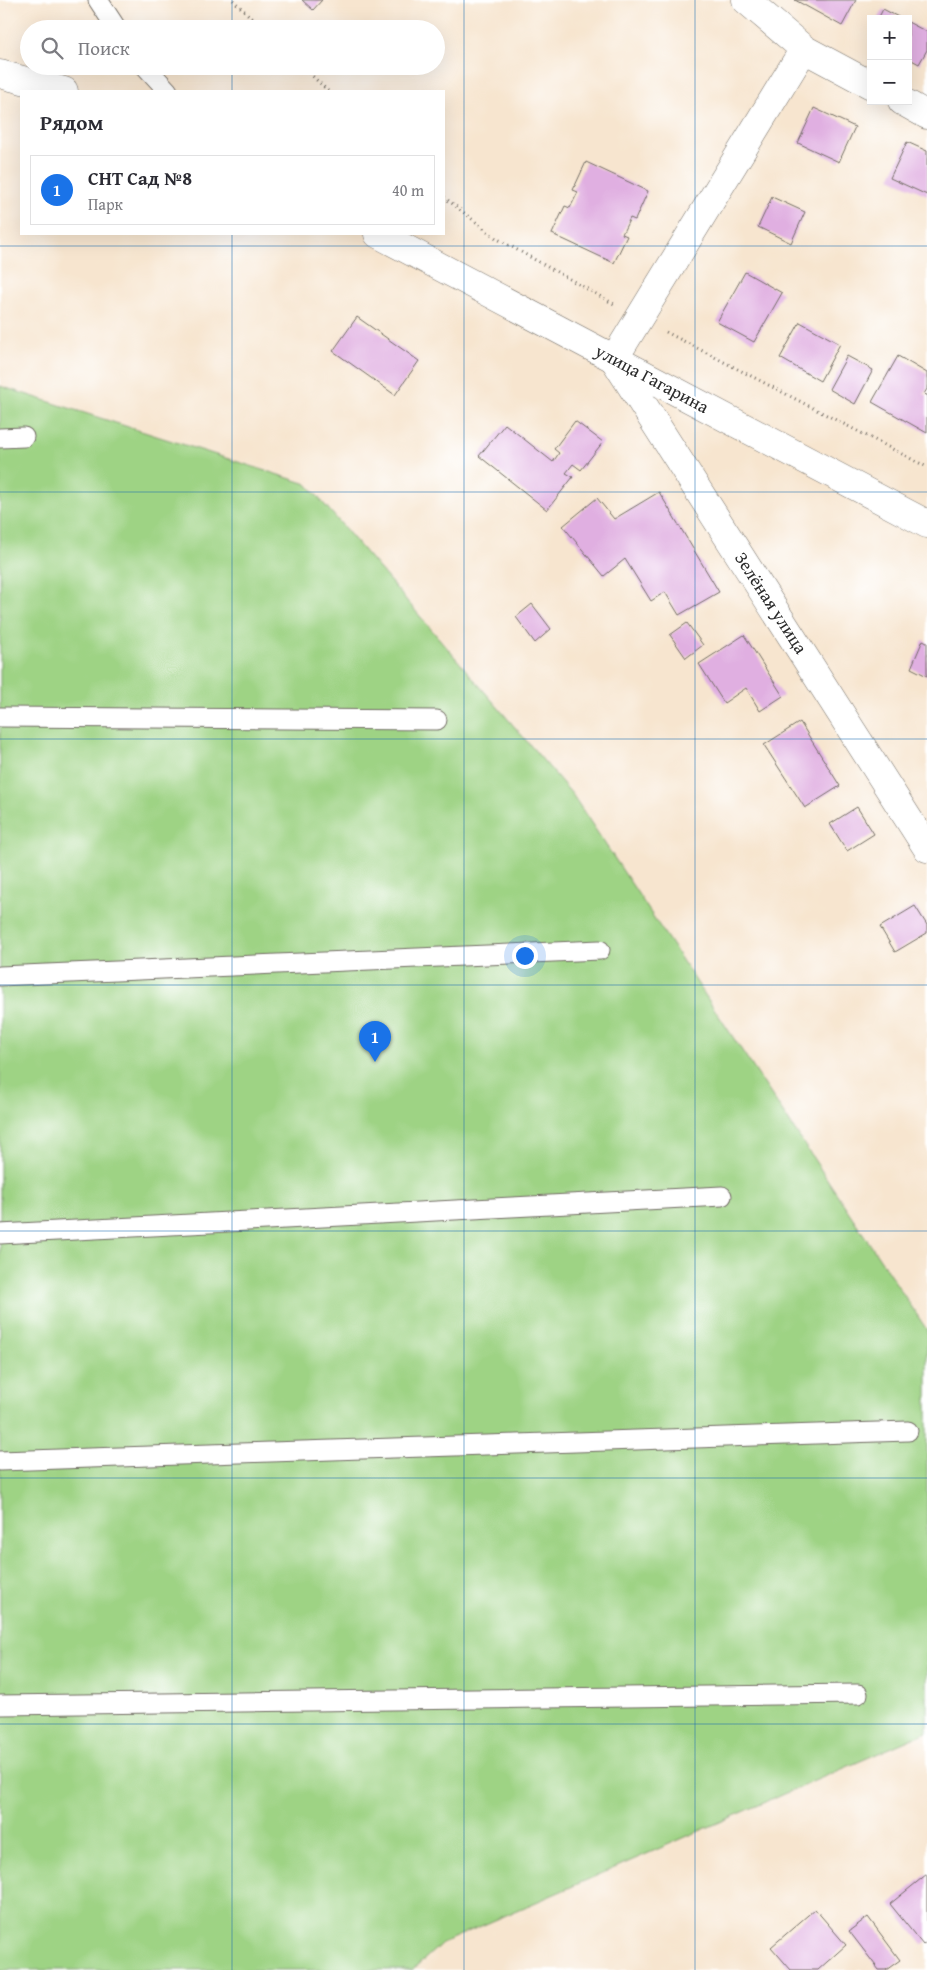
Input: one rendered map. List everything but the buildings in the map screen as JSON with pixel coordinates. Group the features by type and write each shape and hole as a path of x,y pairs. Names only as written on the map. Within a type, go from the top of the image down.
{"street":[{"path":"746,0 804,49 867,83"},
{"path":"614,359 804,49"},
{"path":"0,74 60,90"},
{"path":"909,105 927,115"},
{"name":"улица Гагарина","path":"380,235 927,524"},
{"name":"Зелёная улица","path":"614,359 927,848"}],"lane":[{"path":"98,0 111,20"},
{"path":"153,75 167,90"},
{"path":"0,438 24,436"},
{"path":"0,717 436,720"},
{"path":"0,976 600,950"},
{"path":"0,1234 722,1196"},
{"path":"0,1461 908,1432"},
{"path":"0,1705 858,1694"}],"path":[{"path":"233,0 254,20"},
{"path":"311,75 327,90"},
{"path":"445,198 496,238 639,318 927,467"}],"green space":[{"path":"0,386 307,484 572,794 927,1330 927,1732 442,1943 413,1970 0,1970"}],"place":[{"name":"СНТ Сад №8","path":"375,1062"}]}
